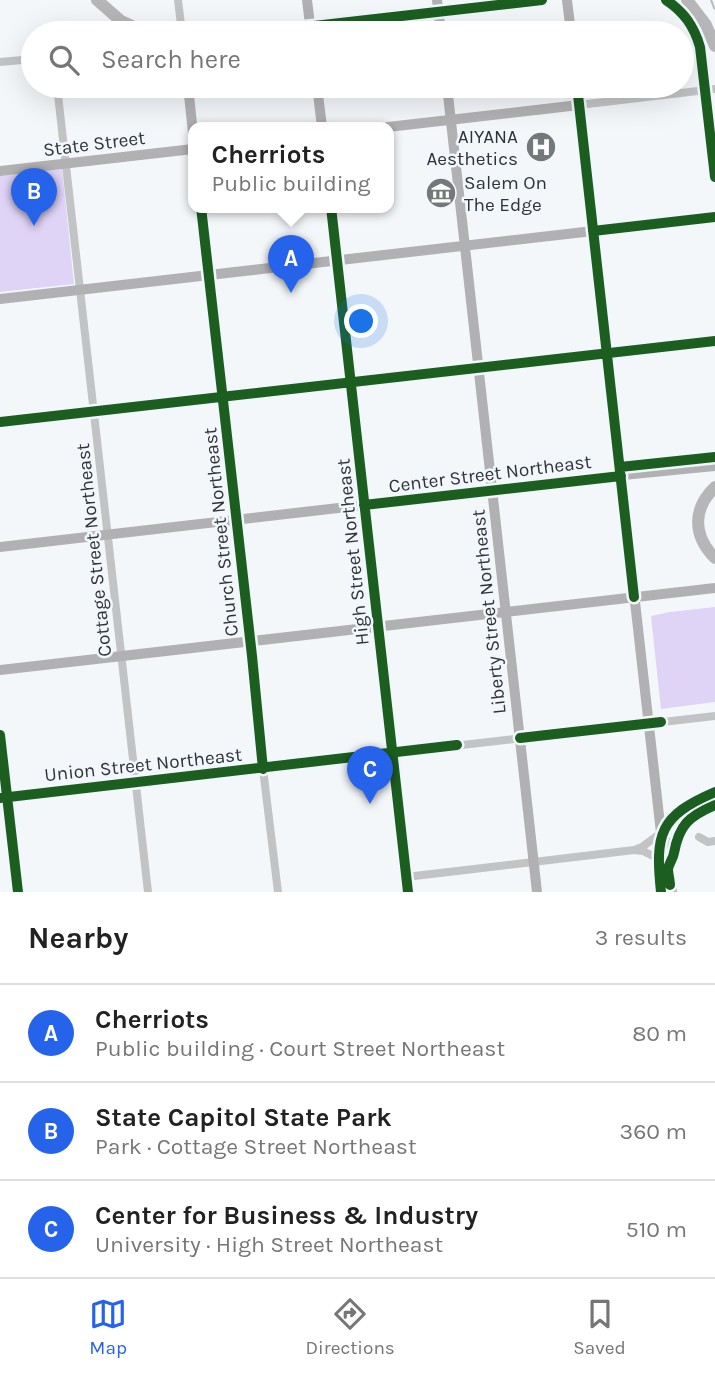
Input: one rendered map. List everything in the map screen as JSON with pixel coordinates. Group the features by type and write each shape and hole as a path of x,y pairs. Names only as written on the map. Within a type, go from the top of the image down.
{"highway":[{"path":"97,0 121,21"},
{"path":"359,21 438,6 542,0"},
{"path":"666,0 689,21"},
{"path":"687,0 706,25 715,46"},
{"path":"694,28 710,90 715,177"},
{"path":"715,486 704,501 698,516 699,533 706,548 715,558"},
{"path":"661,892 661,833 684,807 715,792"},
{"path":"663,863 674,857 677,836 687,822 715,805"},
{"path":"663,863 671,892"}],"main road":[{"path":"307,0 310,21"},
{"path":"567,0 570,21"},
{"path":"189,98 192,122"},
{"path":"318,98 321,122"},
{"name":"Liberty Street Northeast","path":"448,98 537,892"},
{"path":"578,98 593,231 598,354 616,436 661,833"},
{"path":"394,126 579,105"},
{"name":"State Street","path":"0,171 188,150"},
{"name":"Church Street Northeast","path":"202,213 250,641"},
{"name":"High Street Northeast","path":"332,213 408,892"},
{"path":"616,228 715,217"},
{"path":"0,299 593,231"},
{"path":"335,247 361,257"},
{"name":"Center Street Northeast","path":"0,547 492,490 620,471 715,466"},
{"path":"0,670 715,588"}],"street":[{"path":"178,0 181,21"},
{"path":"0,62 21,60"},
{"name":"Cottage Street Northeast","path":"58,98 148,892"},
{"path":"579,105 640,98"},
{"path":"593,231 616,228"},
{"path":"598,354 715,341"},
{"path":"0,422 554,359"},
{"name":"Church Street Northeast","path":"250,641 278,892"},
{"name":"Union Street Northeast","path":"4,797 715,716"},
{"path":"0,735 4,797 18,892"},
{"path":"634,850 661,833"},
{"path":"699,837 708,842 715,841"},
{"path":"406,877 634,850 643,851 663,863"}],"shaded area":[{"path":"62,169 74,284 0,292 0,176"},
{"path":"715,607 715,702 661,709 651,616"}],"tunnel":[{"path":"554,359 589,355"}],"railway":[{"path":"711,0 715,10"}],"cycle path":[{"path":"357,21 542,0"},
{"path":"666,0 689,21"},
{"path":"694,30 700,47 715,177"},
{"path":"578,98 634,597"},
{"path":"202,213 263,769"},
{"path":"332,213 408,892"},
{"path":"593,231 715,217"},
{"path":"0,422 715,341"},
{"path":"620,467 715,457"},
{"path":"364,505 621,476"},
{"path":"520,738 661,722"},
{"path":"0,735 18,892"},
{"path":"0,798 457,745"},
{"path":"661,892 659,855 665,829 682,810 715,792"},
{"path":"670,885 668,869 682,828 698,813 715,805"}],"place":[{"name":"AIYANA Aesthetics","path":"541,147"},
{"name":"Salem On The Edge","path":"441,193"},
{"name":"State Capitol State Park","path":"34,226"},
{"name":"Cherriots","path":"291,293"},
{"name":"Center for Business & Industry","path":"370,804"}]}
